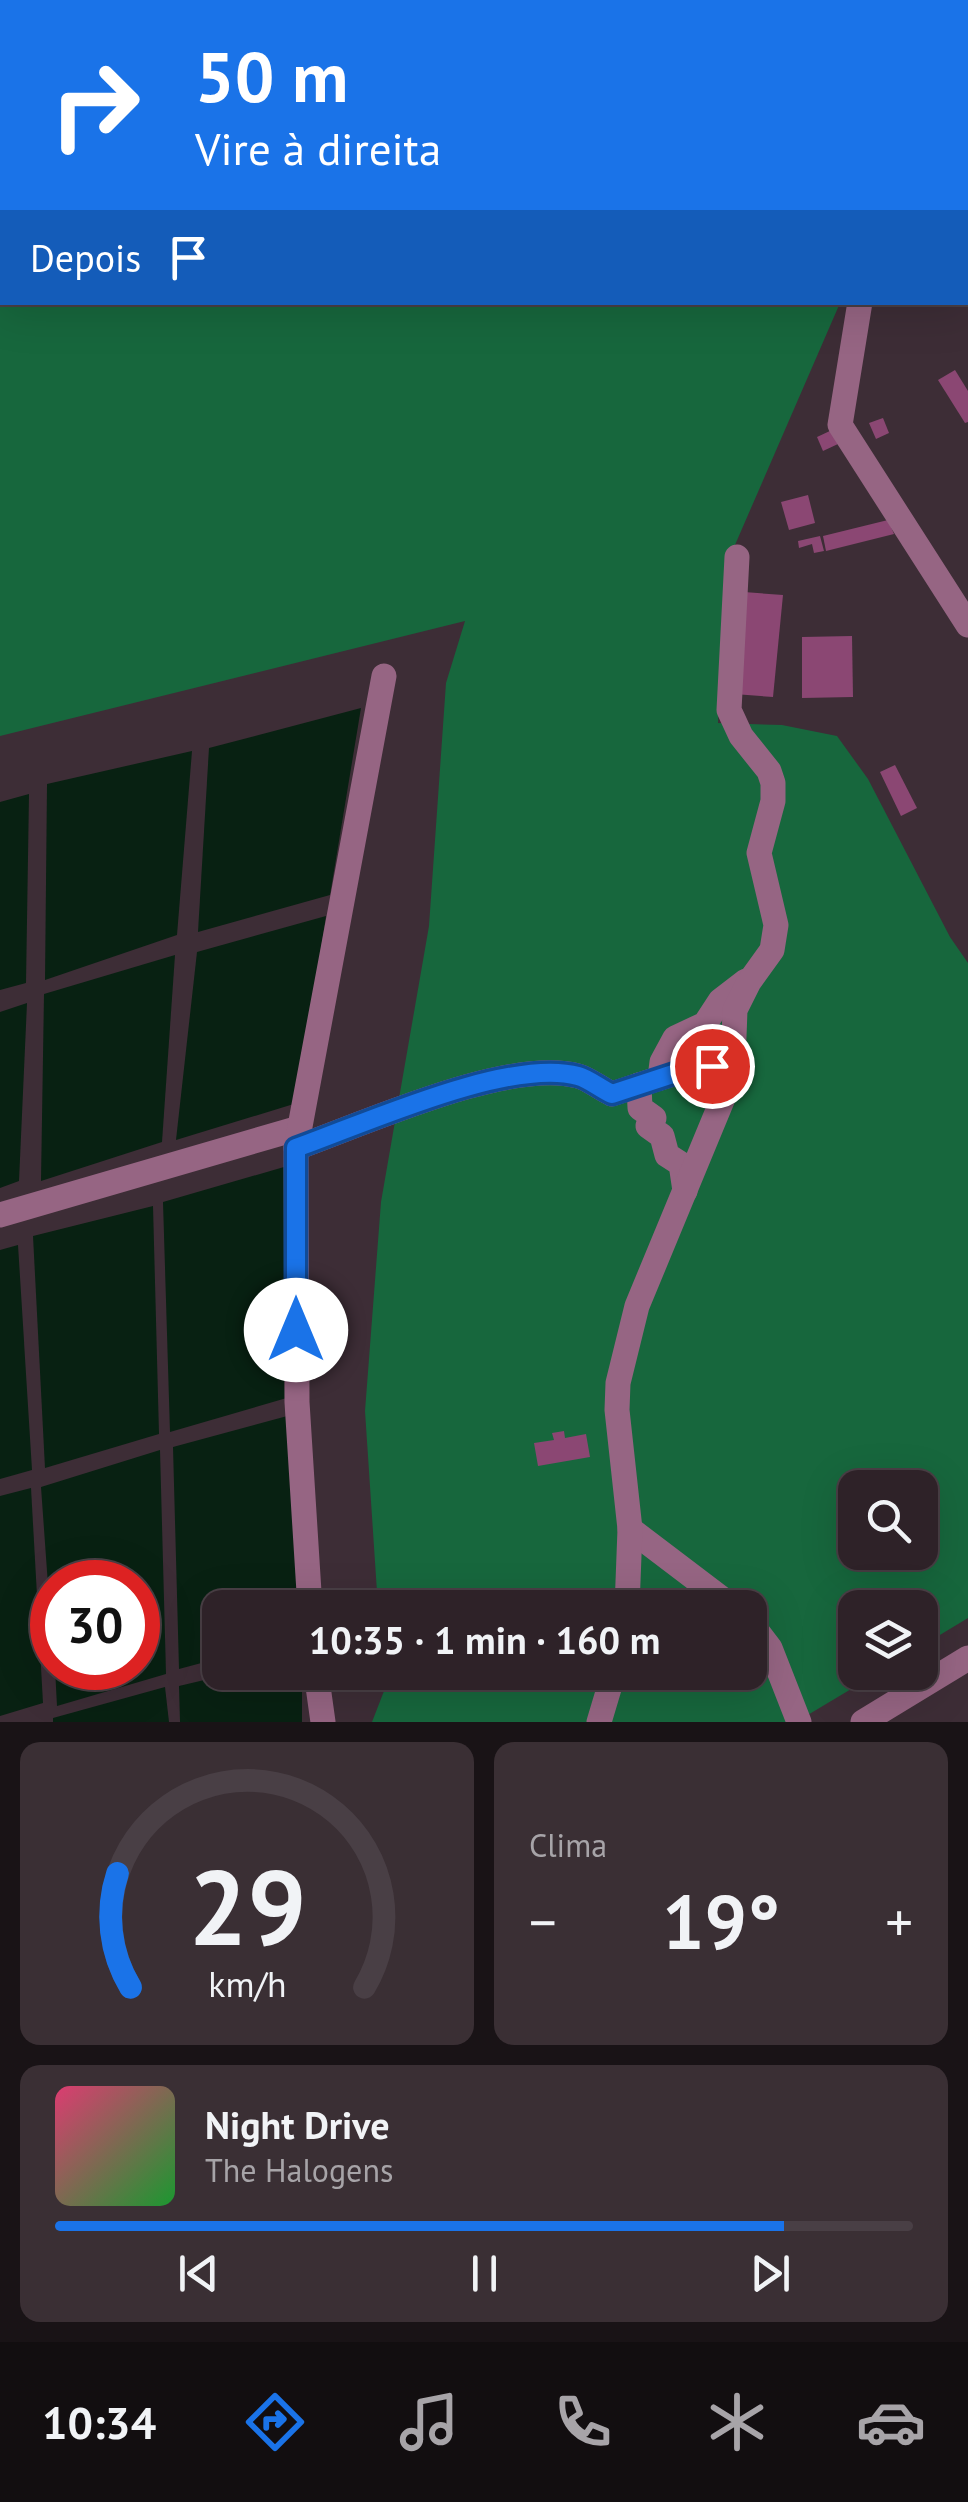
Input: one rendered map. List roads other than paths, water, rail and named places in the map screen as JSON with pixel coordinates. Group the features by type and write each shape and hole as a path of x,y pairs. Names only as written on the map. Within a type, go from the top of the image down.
{"street":[{"path":"860,305 840,425 968,626"},
{"path":"627,1590 630,1528 617,1410 618,1382 638,1306 726,1092 733,1064 735,1010 772,950 776,925 759,853 773,801 773,782 741,736 729,710 738,557"},
{"path":"309,1590 297,1402 298,1138 384,676"},
{"path":"685,1191 681,1164 667,1156 662,1136 648,1126 654,1118 640,1108 675,1038 704,1024 720,1001 754,975"},
{"path":"0,1215 298,1138 478,1085 544,1072 582,1076 612,1094 682,1071 733,1064"},
{"path":"630,1528 711,1590"},
{"path":"767,1644 799,1722"},
{"path":"863,1722 968,1658"},
{"path":"319,1690 323,1722"},
{"path":"599,1722 609,1690"}]}
